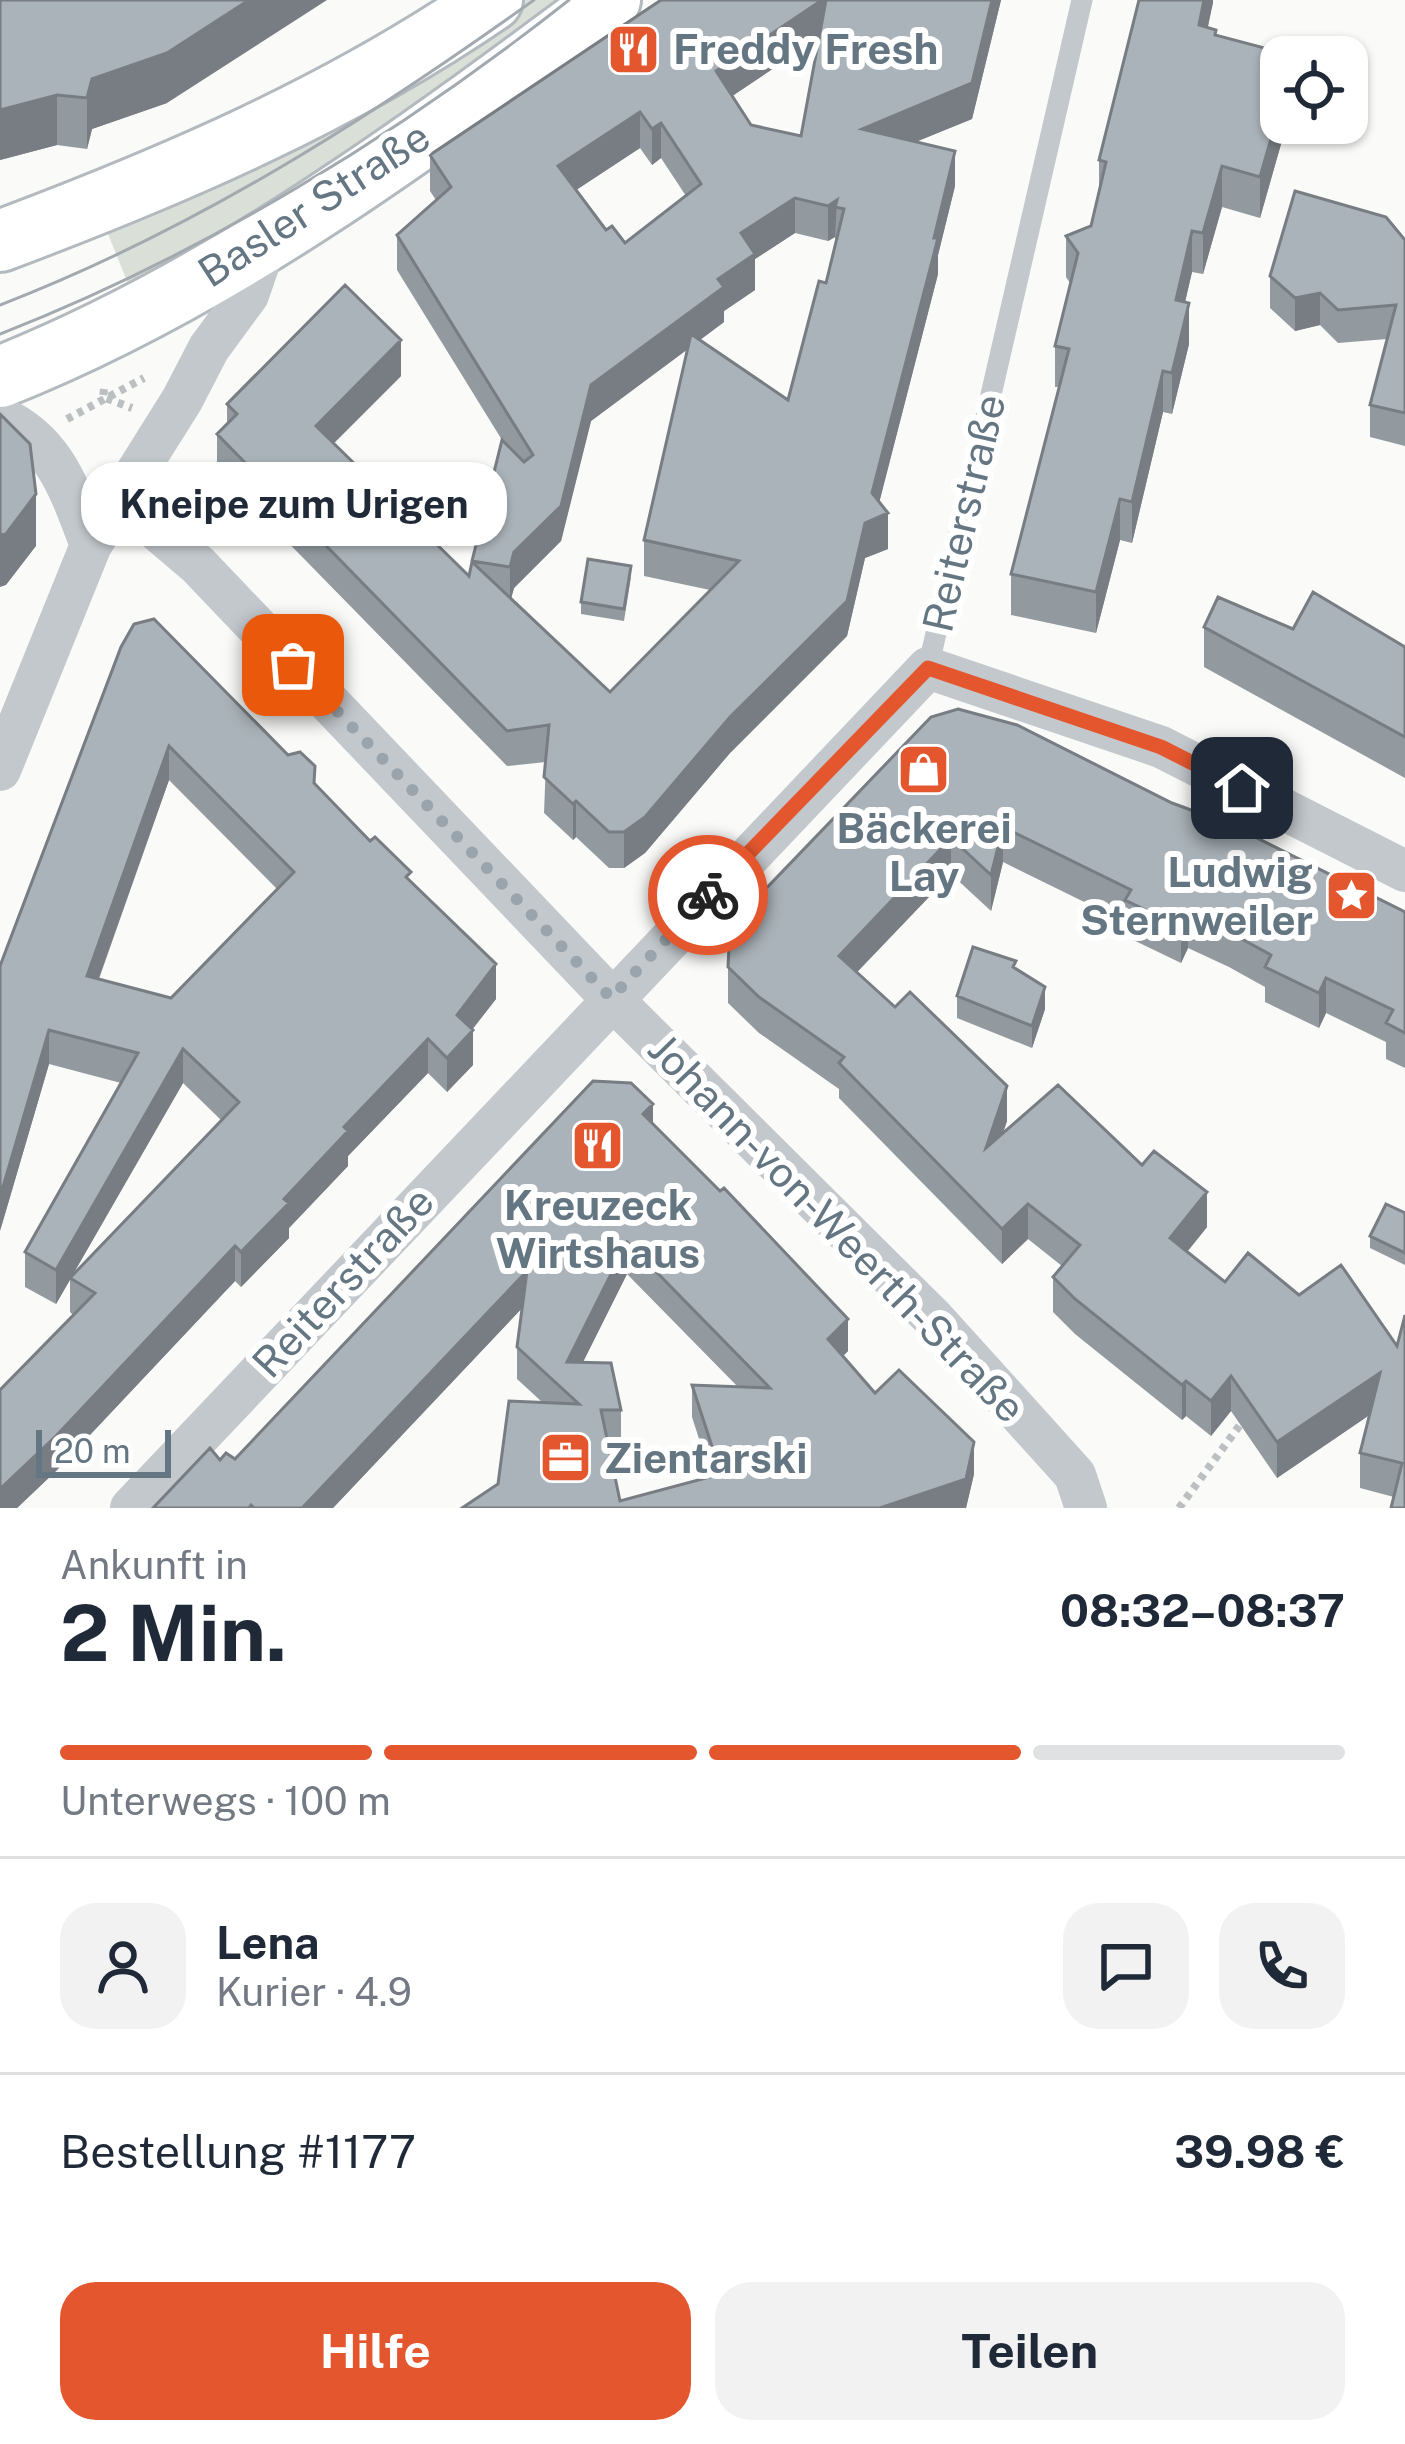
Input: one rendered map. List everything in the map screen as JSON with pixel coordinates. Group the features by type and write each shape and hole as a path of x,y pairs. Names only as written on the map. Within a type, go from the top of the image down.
{"main road":[{"name":"Basler Straße","path":"0,242 142,188 316,107 492,0"},
{"name":"Basler Straße","path":"0,377 113,329 267,240 610,0"}],"street":[{"path":"0,770 91,545 209,348 248,295 267,240"},
{"path":"18,428 62,469 91,545"},
{"name":"Johann-von-Weerth-Straße","path":"118,497 198,565 611,998 935,1320 1076,1474 1086,1508"},
{"path":"928,668 1161,747 1405,872"},
{"name":"Reiterstraße","path":"130,1508 928,668"}],"lane":[{"name":"Reiterstraße","path":"928,668 1082,0"}],"path":[{"path":"103,397 113,329"},
{"path":"18,428 103,397 209,348"},
{"path":"103,397 175,411"},
{"path":"1179,1508 1192,1484 1252,1408 1246,1402"}],"shaded area":[{"path":"514,0 586,0 135,301 108,234 215,188 325,128"}],"building":[{"path":"0,0 249,0 167,53 92,79 87,98 57,95 0,110"},
{"path":"661,0 822,0 716,71 751,125 801,136 826,0 992,0 972,83 862,129 955,151 934,238 938,238 872,493 888,513 865,523 847,601 730,717 645,817 624,832 609,832 544,777 549,725 507,731 217,434 237,414 227,404 345,285 401,340 316,426 469,576 472,562 610,692 739,561 644,540 691,334 788,400 819,281 826,283 844,209 835,207 837,200 828,206 795,198 741,233 755,254 718,279 724,287 591,385 561,506 514,552 510,567 472,561 502,440 524,462 533,455 397,235 451,187 430,155","holes":["640,112 652,129 661,123 701,184 625,243 612,226 606,230 558,166"]},
{"path":"1139,0 1204,0 1199,25 1216,30 1215,35 1260,47 1260,144 1269,144 1260,177 1222,166 1203,233 1192,231 1176,300 1189,303 1172,373 1163,371 1132,502 1120,499 1096,592 1011,574 1069,349 1055,346 1078,253 1066,236 1091,226 1106,162 1099,160"},
{"path":"1295,191 1386,217 1405,240 1405,413 1370,405 1396,305 1338,310 1320,293 1295,298 1270,276"},
{"path":"0,414 30,444 36,494 6,534 0,535"},
{"path":"588,559 631,566 624,609 581,602"},
{"path":"1313,592 1405,647 1405,737 1204,627 1218,597 1293,629"},
{"path":"154,619 288,755 300,752 315,766 314,783 370,841 375,837 411,872 406,877 496,964 457,1015 473,1030 447,1058 428,1039 344,1127 348,1131 284,1199 289,1203 241,1252 235,1246 0,1489 0,1390 95,1293 70,1278 239,1102 183,1049 56,1270 25,1252 138,1053 49,1030 0,1197 0,966 121,647 134,624","holes":["169,746 294,872 171,998 87,976"]},
{"path":"958,709 1017,725 1405,912 1405,1033 1386,1023 1393,1010 1326,978 1319,993 1265,967 1271,955 1229,932 1188,912 1181,927 1125,900 1131,890 1003,827 991,875 951,838 839,956 895,1007 910,992 1007,1086 986,1148 1058,1085 1142,1165 1154,1151 1207,1192 1170,1238 1225,1282 1248,1253 1299,1295 1341,1265 1397,1346 1405,1315 1405,1508 1391,1508 1402,1463 1360,1453 1380,1373 1277,1442 1231,1376 1211,1401 1186,1381 1182,1385 1053,1277 1080,1245 1028,1204 1002,1229 839,1063 844,1057 759,997 728,967 730,926 931,717"},
{"path":"973,947 1016,961 1013,967 1045,987 1032,1026 957,996"},
{"path":"593,1081 631,1083 653,1104 643,1114 720,1191 724,1188 848,1319 828,1339 875,1393 899,1370 974,1442 966,1479 880,1508 462,1508 498,1484 509,1401 579,1404 517,1347 527,1271 305,1508 153,1508 210,1448 220,1460 226,1453 235,1459","holes":["627,1242 770,1388 692,1385 721,1474 620,1501 601,1410 621,1410 611,1363 567,1362"]},
{"path":"1386,1204 1405,1213 1405,1253 1370,1236"}],"tram line":[{"path":"0,305 142,243 276,170 407,88 534,0"},
{"path":"0,334 150,267 296,188 436,98 569,0"}],"way so far":[{"path":"293,665 611,998 708,895"}],"place":[{"name":"Freddy Fresh","path":"634,49"},
{"name":"Kneipe zum Urigen","path":"293,665"},
{"name":"Bäckerei Lay","path":"924,769"},
{"name":"Ludwig Sternweiler","path":"1352,896"},
{"name":"Kreuzeck Wirtshaus","path":"598,1146"},
{"name":"Zientarski","path":"565,1458"}],"route":[{"path":"708,895 928,668 1161,747 1242,788"}]}
